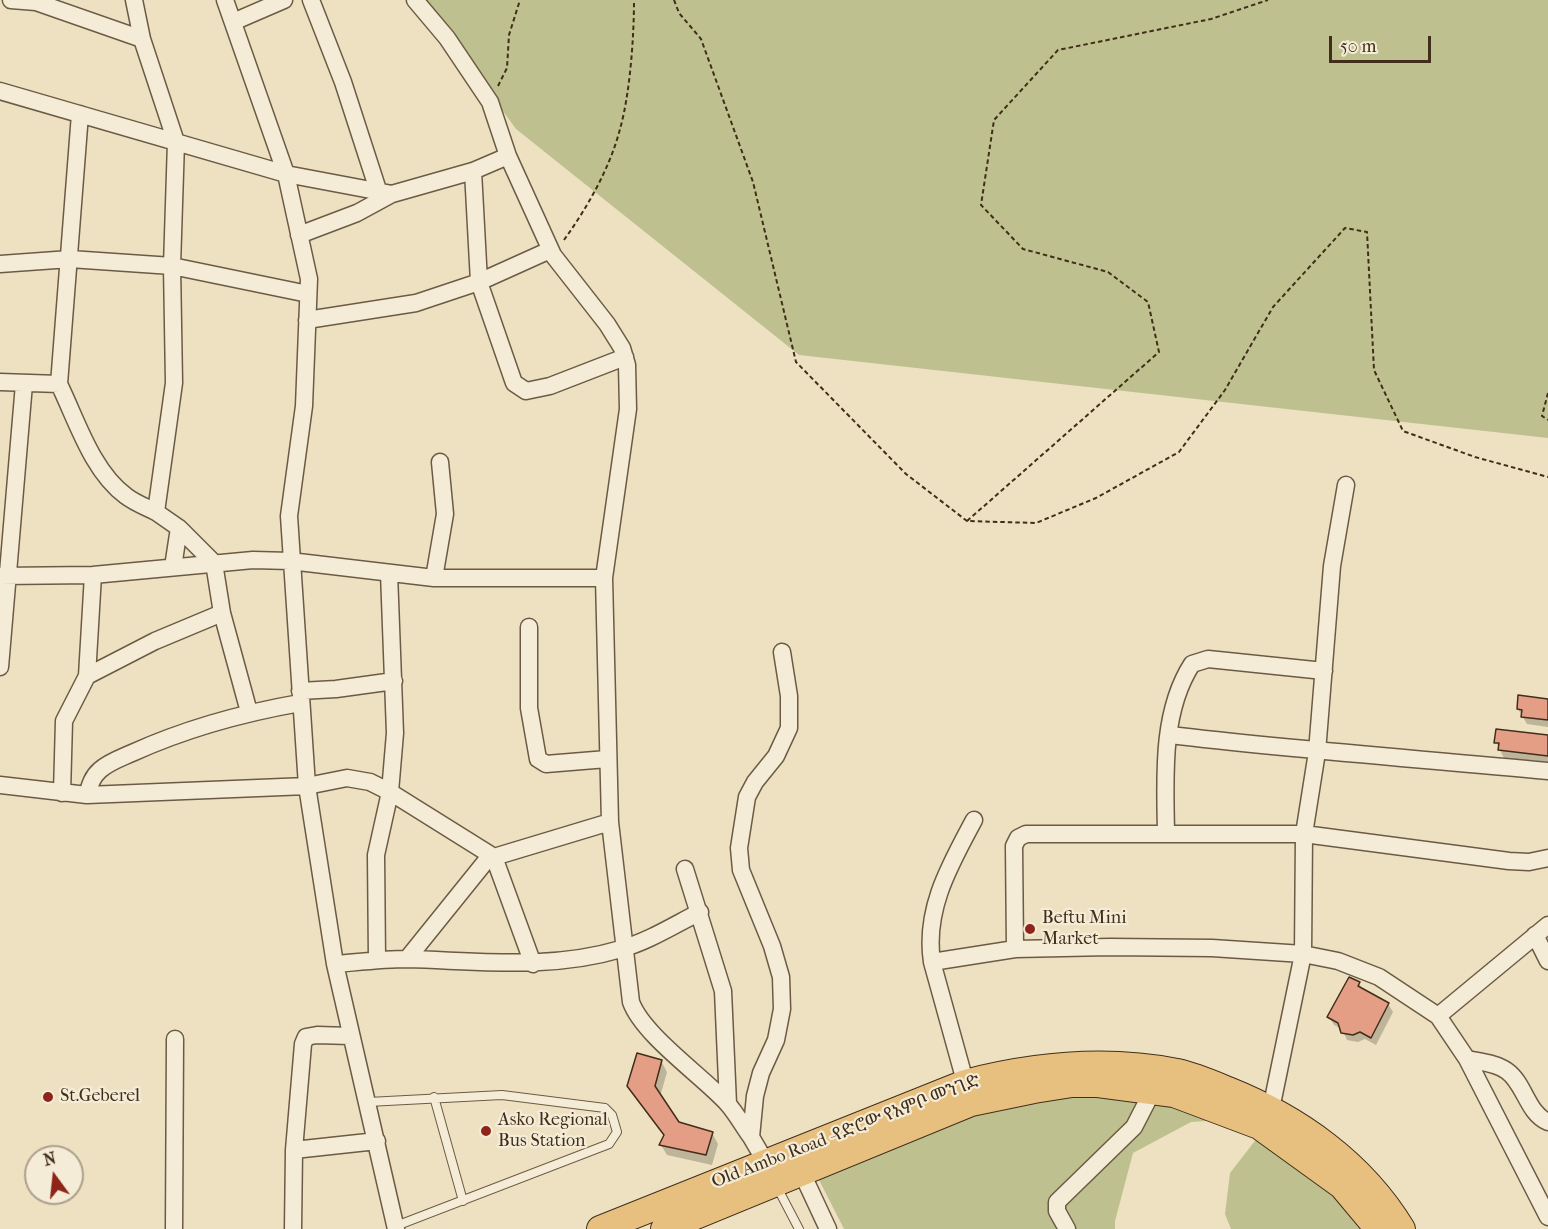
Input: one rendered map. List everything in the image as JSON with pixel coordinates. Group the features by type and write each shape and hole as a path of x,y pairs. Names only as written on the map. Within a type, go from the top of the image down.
{"main road":[{"name":"Old Ambo Road -የድሮው የአምቦ መንገድ","path":"664,1229 770,1171 801,1171 1017,1071 1054,1066 1131,1066 1200,1078 1265,1118 1334,1151 1372,1188 1402,1229"},
{"name":"Old Ambo Road -የድሮው የአምቦ መንገድ","path":"600,1229 770,1171 968,1093 1001,1095 1072,1084 1153,1090 1265,1118 1342,1186 1378,1229"}],"street":[{"path":"11,0 38,1 142,39"},
{"path":"134,0 142,39 176,142 172,266 174,383 156,512"},
{"path":"225,0 286,174 309,279 304,406 289,516 290,561 307,786 334,964 396,1228"},
{"path":"233,22 284,0"},
{"path":"311,0 385,192"},
{"path":"415,0 447,38 489,102 508,156 552,253 607,324 625,357 628,376 628,409 604,578 610,822 627,982 635,1013 728,1104 751,1137 770,1171"},
{"path":"0,91 286,174 385,192"},
{"path":"80,114 59,384 94,458 109,477 127,497 156,512 179,528 214,563 222,613 249,712"},
{"path":"299,235 357,213 385,192 473,171 508,156"},
{"path":"473,171 479,282 514,383 526,391 550,386 625,357"},
{"path":"307,320 416,303 479,282 552,253"},
{"path":"0,264 70,259 172,266 308,294"},
{"path":"0,382 59,384"},
{"path":"0,667 4,576 24,384"},
{"path":"434,578 445,514 440,462"},
{"path":"1265,1118 1303,954 1304,834 1317,752 1332,566 1346,485"},
{"path":"173,567 179,528"},
{"path":"4,576 93,575 214,563 290,561 434,578 604,578"},
{"path":"377,960 376,855 390,792 395,733 389,573"},
{"path":"62,794 64,721 87,676 93,575"},
{"path":"87,676 155,641 222,613"},
{"path":"529,627 529,708 538,759 546,764 607,759"},
{"path":"751,1137 755,1096 761,1073 776,1040 782,1009 781,977 772,946 741,870 739,848 747,797 755,782 776,756 789,728 789,696 782,652"},
{"path":"1166,832 1165,753 1181,681 1192,664 1208,659 1324,671"},
{"path":"87,795 92,779 111,762 149,746 300,697 336,689 394,681"},
{"path":"1170,735 1317,752 1406,757 1548,771"},
{"path":"0,785 62,794 87,795 307,786 347,778 370,782 390,792 492,857 533,964"},
{"path":"968,1093 928,940 931,917 949,866 974,820"},
{"path":"407,959 492,857 610,822"},
{"path":"1015,949 1014,846 1018,838 1026,834 1166,832 1304,834 1509,861 1529,862 1548,858"},
{"path":"685,869 723,991 728,1104"},
{"path":"334,964 407,959 533,964 623,949 655,936 700,912"},
{"path":"1438,1016 1542,930 1548,961"},
{"path":"932,962 1015,949 1212,948 1303,954 1338,960 1379,977 1438,1016 1467,1059 1546,1207"},
{"path":"293,1229 294,1150 303,1044 306,1037 317,1035 350,1036"},
{"path":"174,1229 175,1039"},
{"path":"1467,1059 1499,1066 1508,1072 1518,1081 1535,1112 1548,1122"},
{"path":"1067,1229 1057,1211 1057,1202 1134,1127 1153,1090"},
{"path":"294,1150 377,1141"},
{"path":"801,1171 828,1229"}],"lane":[{"path":"368,1102 502,1095 605,1108 612,1115 617,1132 609,1144 396,1228"},
{"path":"434,1097 463,1201"},
{"path":"770,1171 799,1229"}],"path":[{"path":"489,102 507,68 509,35 520,0"},
{"path":"552,253 585,210 620,130 626,94 634,0"},
{"path":"674,0 679,13 701,39 753,182 796,362 906,474 967,521 1036,523 1096,498 1179,452 1225,390 1273,307 1345,228 1367,232 1374,370 1403,431 1475,457 1548,477"},
{"path":"967,521 1159,352 1148,302 1108,272 1023,249 981,205 994,120 1058,50 1211,19 1268,0"},
{"path":"1548,393 1542,416 1548,420"}],"green space":[{"path":"422,0 1548,0 1548,438 799,355 516,129"},
{"path":"1079,1088 1236,1119 1191,1122 1133,1153 1115,1221 1115,1229 844,1229 817,1176 997,1105"},
{"path":"1268,1124 1372,1229 1231,1229 1225,1214 1230,1173"}],"building":[{"path":"1518,695 1548,699 1548,720 1521,717 1522,710 1517,709"},
{"path":"1496,729 1548,735 1548,756 1498,750 1499,743 1494,743"},
{"path":"1349,977 1360,982 1358,986 1389,1003 1371,1038 1360,1032 1353,1035 1341,1033 1338,1023 1327,1017"},
{"path":"637,1053 662,1060 655,1086 679,1122 713,1132 706,1155 659,1145 664,1135 627,1086"}],"place":[{"name":"Beftu Mini Market","path":"1030,929"},
{"name":"St.Geberel","path":"48,1097"},
{"name":"Asko Regional Bus Station","path":"486,1131"}]}
